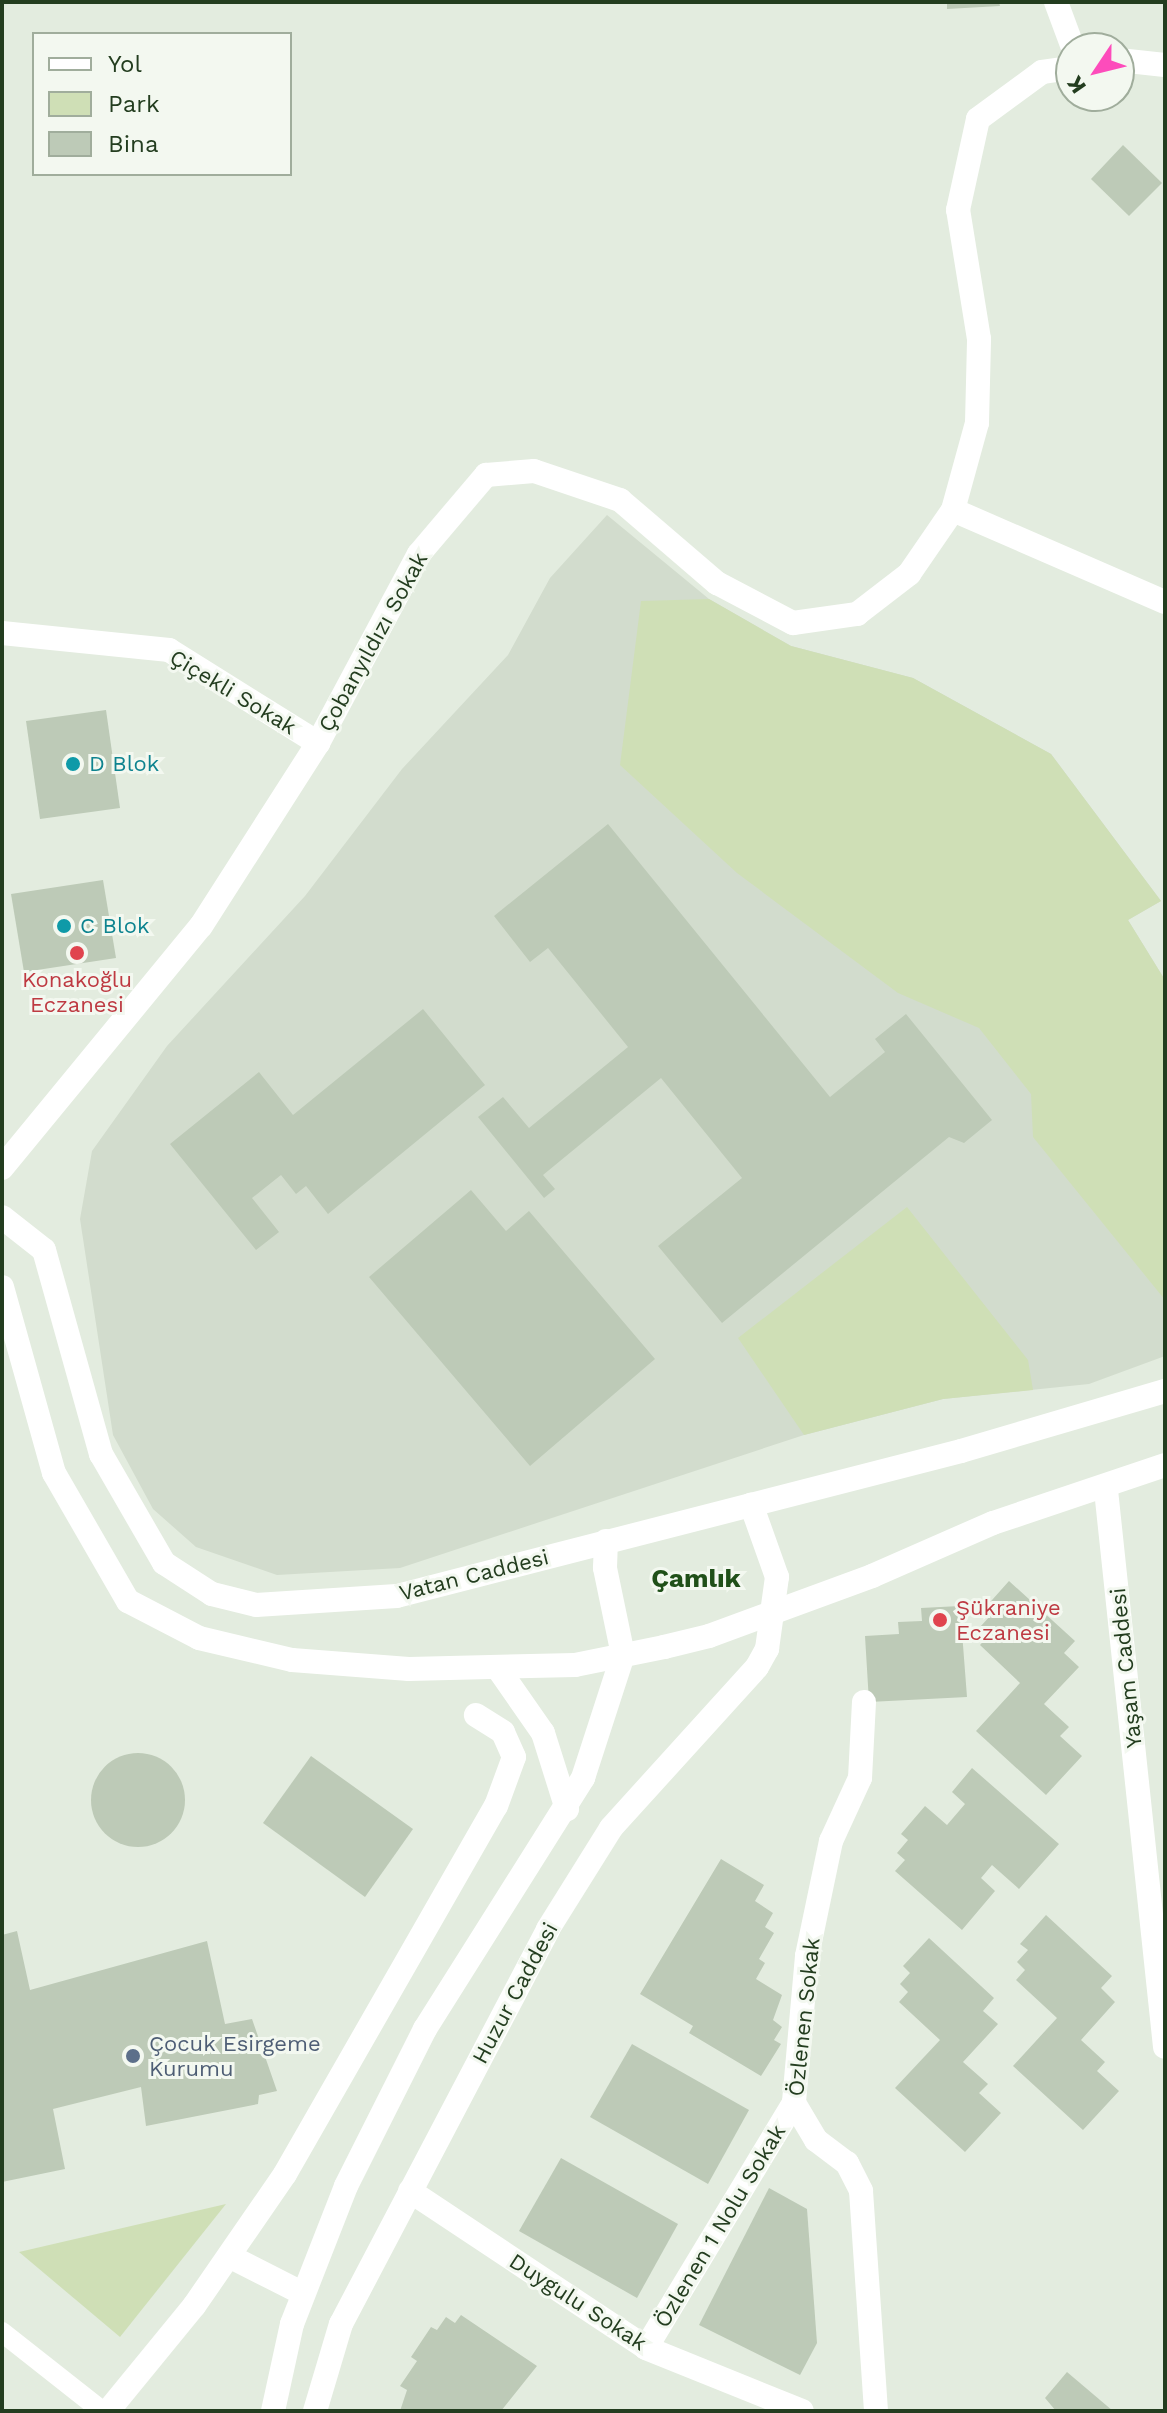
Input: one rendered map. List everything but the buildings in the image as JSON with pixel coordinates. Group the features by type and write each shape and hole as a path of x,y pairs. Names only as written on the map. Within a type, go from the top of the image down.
{"street":[{"path":"1056,2 1067,32"},
{"path":"1135,62 1165,65"},
{"name":"Çobanyıldızı Sokak","path":"2,1168 201,926 318,743 419,554 486,475 534,471 620,500 717,583 793,623 857,614 909,574 953,510 977,423 979,339 958,210 978,119 1042,72 1055,70"},
{"path":"953,510 1165,602"},
{"name":"Çiçekli Sokak","path":"2,633 169,650 318,743"},
{"name":"Vatan Caddesi","path":"2,1217 44,1250 101,1454 164,1563 212,1594 256,1605 397,1596 751,1504 1165,1391"},
{"path":"2,1287 54,1473 128,1601 199,1638 292,1660 409,1669 575,1665 709,1636 993,1523 1106,1490 1165,1465"},
{"name":"Yaşam Caddesi","path":"1106,1490 1155,1845 1165,2047"},
{"name":"Huzur Caddesi","path":"315,2411 341,2324 548,1929 611,1828 757,1667 767,1649 777,1577 751,1504"},
{"path":"273,2411 277,2371 302,2293 346,2186 425,2029 567,1809 583,1778 623,1655 605,1568 606,1541"},
{"path":"497,1667 543,1733 567,1809"},
{"name":"Özlenen Sokak","path":"864,1702 860,1778 831,1841 807,1956 794,2103 816,2140 847,2163 861,2191 876,2411"},
{"path":"105,2411 229,2256 397,1985 501,1796 514,1757 503,1732 476,1715"},
{"name":"Özlenen 1 Nolu Sokak","path":"646,2348 794,2103"},
{"name":"Duygulu Sokak","path":"410,2191 646,2348 802,2411"},
{"path":"229,2256 302,2293"}],"lane":[{"path":"2,2332 105,2411"}],"shaded area":[{"path":"607,515 709,599 791,646 913,678 1051,754 1161,901 1128,920 1165,980 1165,1356 1089,1384 943,1399 804,1435 400,1568 277,1575 196,1547 153,1509 113,1435 80,1219 92,1151 167,1046 305,896 402,769 508,655 550,578"}],"green space":[{"path":"709,599 791,646 913,678 1051,754 1161,901 1128,920 1165,980 1165,1300 1033,1137 1031,1094 979,1028 898,993 737,873 620,765 641,601"},
{"path":"907,1207 1028,1360 1033,1390 943,1399 804,1435 738,1338"},
{"path":"226,2204 120,2337 19,2252"}],"place":[{"name":"D Blok","path":"73,764"},
{"name":"C Blok","path":"64,926"},
{"name":"Konakoğlu Eczanesi","path":"77,953"},
{"name":"Şükraniye Eczanesi","path":"940,1620"},
{"name":"Çocuk Esirgeme Kurumu","path":"133,2056"}],"district":[{"name":"Çamlık","path":"696,1579"}]}
